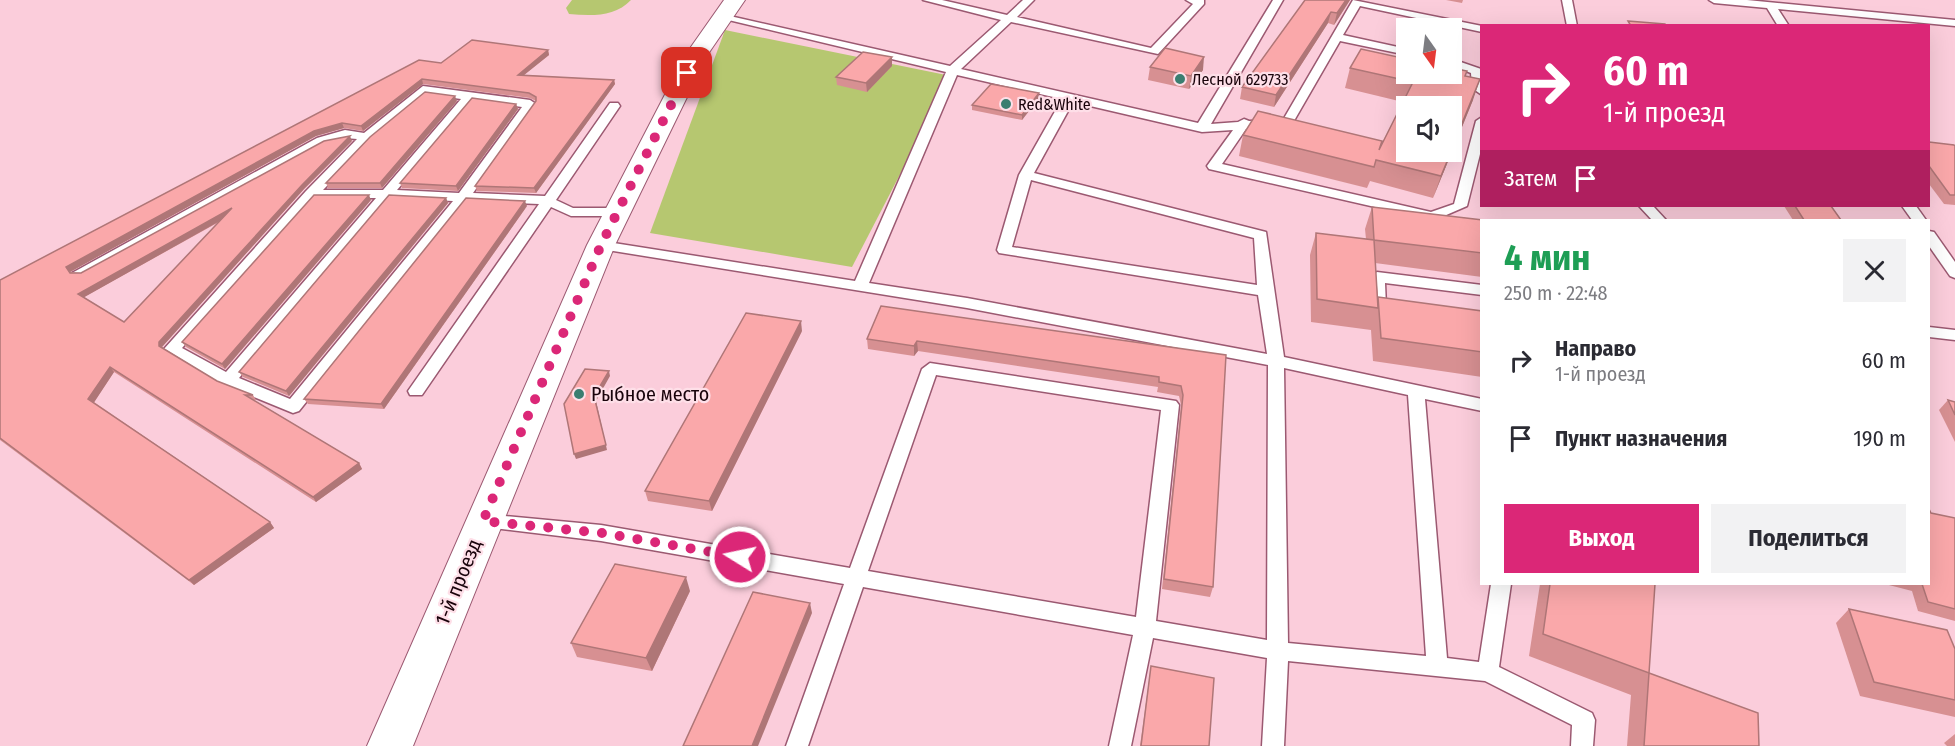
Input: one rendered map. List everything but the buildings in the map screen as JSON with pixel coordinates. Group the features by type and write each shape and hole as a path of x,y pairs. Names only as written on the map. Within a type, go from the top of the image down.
{"street":[{"name":"1-й проезд","path":"390,746 483,521 616,212 697,54 728,8"}],"lane":[{"path":"928,0 1154,52 1200,2 1191,0"},
{"path":"860,286 953,70 1029,0"},
{"path":"1202,128 1278,0"},
{"path":"1567,0 1573,24"},
{"path":"1714,0 1955,23"},
{"path":"728,8 953,70 1202,128 1244,123 1287,123 1337,37 1352,1 1480,29"},
{"path":"1771,6 1783,24"},
{"path":"1337,37 1396,50"},
{"path":"1462,65 1477,70 1480,90"},
{"path":"423,90 471,95 530,104 463,197 293,407 228,380 172,350 311,194 367,137 423,90"},
{"path":"228,380 471,95"},
{"path":"1069,98 1026,175 1004,250 1265,291"},
{"path":"416,392 546,200 614,106"},
{"path":"1244,123 1214,166 1432,216 1460,206 1480,129"},
{"path":"79,273 321,141 345,134 367,137"},
{"path":"1026,175 1261,235 1265,291 1276,361 1278,651 1273,746"},
{"path":"311,194 386,194 546,200 571,212 616,212"},
{"path":"1647,207 1658,219"},
{"path":"1930,236 1955,273"},
{"path":"601,245 967,303 1276,361 1480,405"},
{"path":"1378,307 1377,277 1480,290"},
{"path":"1930,333 1955,335"},
{"path":"797,746 930,369 1170,405 1145,628 1120,746"},
{"path":"1416,391 1437,667"},
{"path":"483,521 602,533 1278,651 1488,672 1584,720 1582,746"},
{"path":"1488,672 1501,585"}],"green space":[{"path":"572,0 631,0 618,10 586,15 569,14 566,8"},
{"path":"725,30 951,76 852,267 650,233"}],"place":[{"name":"Лесной 629733","path":"1180,79"},
{"name":"Red&White","path":"1006,104"},
{"name":"Рыбное место","path":"579,394"}],"route":[{"path":"687,73 616,212 483,521 602,533 740,557"}]}
